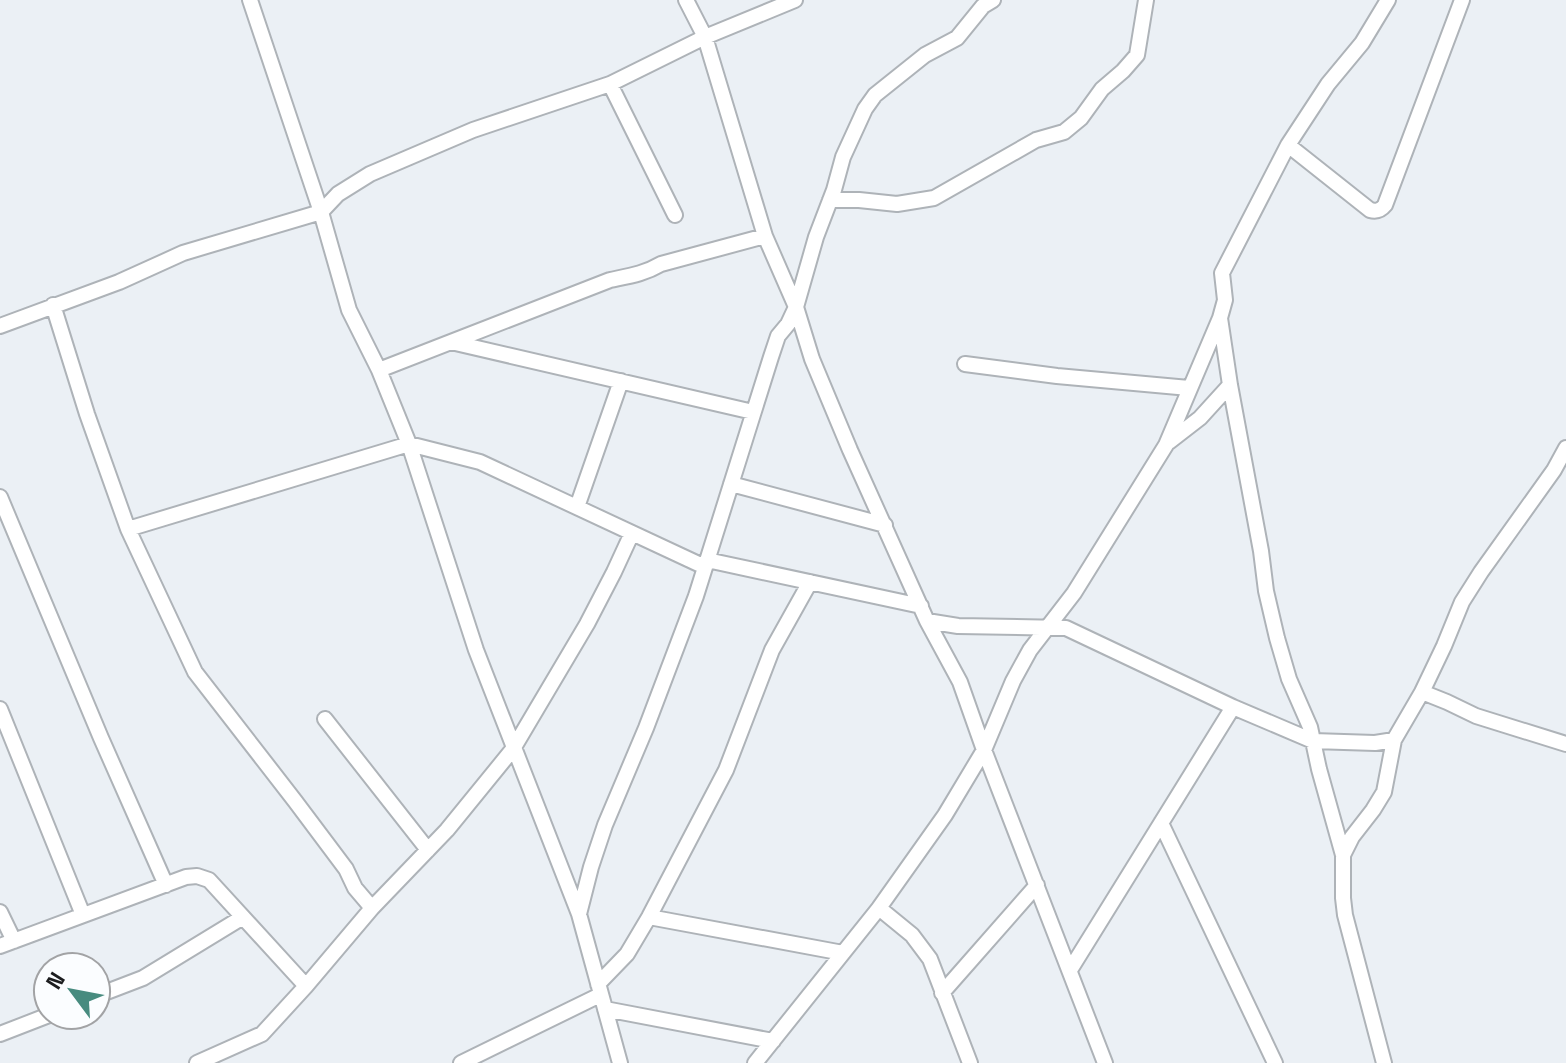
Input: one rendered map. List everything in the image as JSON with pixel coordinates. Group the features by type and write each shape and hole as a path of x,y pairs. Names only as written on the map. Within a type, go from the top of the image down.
{"street":[{"path":"250,0 321,212 349,310 379,370 409,444 476,650 579,914 620,1063"},
{"path":"686,0 705,37 765,236 796,307 820,380 927,621 960,682 1105,1063"},
{"path":"0,326 119,282 183,253 321,212 338,194 396,162 473,130 610,84 742,20 795,0"},
{"path":"579,914 605,825 688,620 778,336 796,307 846,148 875,95 925,55 957,38 983,6 993,0"},
{"path":"830,200 897,204 934,198 1036,140 1064,132 1081,118 1102,89 1137,55 1146,0"},
{"path":"755,1063 879,908 945,815 984,750 1013,681 1030,650 1074,593 1166,445 1220,318 1225,300 1222,273 1288,145 1328,84 1362,43 1388,0"},
{"path":"1288,145 1370,210 1376,212 1381,209 1462,0"},
{"path":"610,84 675,215"},
{"path":"379,370 610,280 633,277 661,264 765,236"},
{"path":"53,305 128,529 195,672 295,801 372,908"},
{"path":"1220,318 1266,591 1289,679 1310,727 1343,855 1345,915 1384,1063"},
{"path":"451,342 753,412"},
{"path":"965,364 1189,388"},
{"path":"577,507 621,381"},
{"path":"1166,445 1200,418 1230,385"},
{"path":"128,529 409,444 480,462 706,564 921,606"},
{"path":"1343,855 1384,792 1394,740 1422,692 1462,602 1566,448"},
{"path":"731,484 885,525"},
{"path":"0,497 166,885"},
{"path":"197,1063 262,1034 372,908 447,830 513,749 587,624 632,533"},
{"path":"461,1063 601,996 649,917 726,770 772,650 810,582"},
{"path":"927,621 958,626 1066,628 1313,741 1375,743 1394,740"},
{"path":"1422,692 1476,716 1566,744"},
{"path":"1070,970 1233,707"},
{"path":"0,709 83,915"},
{"path":"325,719 428,850"},
{"path":"1161,823 1275,1063"},
{"path":"0,912 7,943 197,876 209,880 306,986"},
{"path":"942,993 1037,885"},
{"path":"879,908 912,935 930,959 970,1063"},
{"path":"112,990 143,978 243,917"},
{"path":"649,917 843,953"},
{"path":"601,996 773,1041"},
{"path":"2,1028 32,1020"}]}
